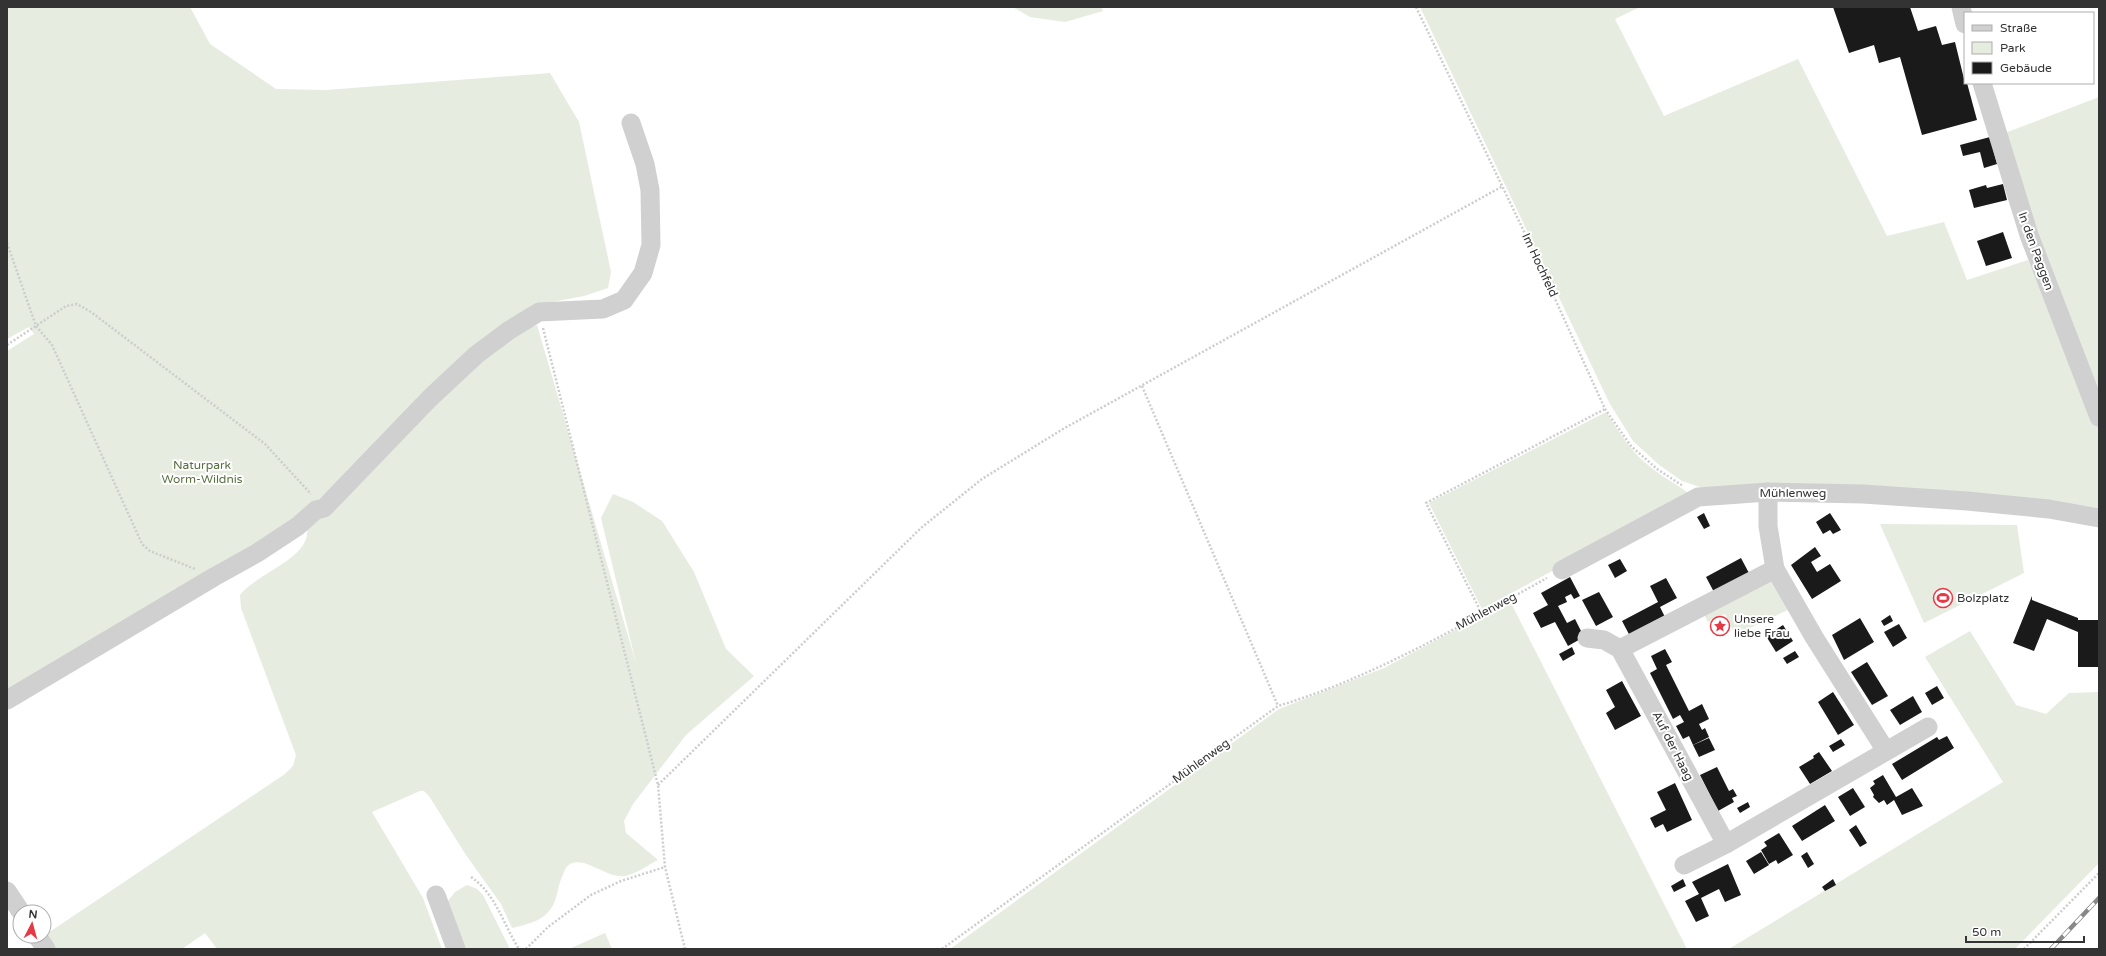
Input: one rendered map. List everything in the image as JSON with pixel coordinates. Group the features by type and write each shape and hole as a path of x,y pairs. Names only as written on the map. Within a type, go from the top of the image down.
{"street":[{"path":"1961,7 1964,20"},
{"name":"In den Paggen","path":"1982,84 2029,236 2099,417"},
{"path":"7,700 257,553 298,526 316,510 324,508 425,403 476,355 508,330 539,312 603,309 624,300 643,273 651,245 650,190 645,164 631,123"},
{"path":"1768,492 1768,526 1775,569 1814,637 1886,751"},
{"name":"Mühlenweg","path":"1562,570 1698,496 1768,492 1863,494 1967,501 2049,509 2099,518"},
{"path":"1587,638 1604,640 1620,649 1775,569"},
{"name":"Auf der Haag","path":"1620,649 1726,844"},
{"path":"1684,865 1726,844 1928,727"},
{"path":"7,891 16,904"},
{"path":"436,895 456,949"}],"path":[{"name":"Im Hochfeld","path":"1416,7 1503,186 1606,410 1631,446 1657,469 1698,496"},
{"path":"658,785 898,550 947,506 982,479 1062,429 1503,186"},
{"path":"7,243 36,326 52,346 142,544 150,551 214,577"},
{"path":"7,345 66,306 77,304 91,312 265,444 324,508"},
{"path":"539,312 569,426 658,785 665,867 685,949"},
{"path":"1142,386 1278,706"},
{"path":"1482,614 1426,502 1606,410"},
{"name":"Mühlenweg","path":"942,949 1278,706 1319,693 1382,666 1562,570"},
{"path":"526,949 548,927 591,895 621,881 665,867"},
{"path":"2024,949 2099,873"},
{"path":"471,877 482,885 491,895 508,932 519,949"}],"green space":[{"name":"Naturpark Worm-Wildnis","path":"7,7 190,7 210,44 276,89 326,90 550,73 579,122 611,272 608,288 584,296 547,303 365,454 288,530 7,694 7,351 34,334 29,327 7,339"},
{"path":"1013,7 1101,7 1103,11 1065,22 1030,17"},
{"path":"1420,7 1640,7 1615,19 1664,116 1798,59 1887,236 1944,222 1967,280 2028,260 2099,426 2099,511 1703,488 1682,481 1658,464 1633,441 1610,404"},
{"path":"2099,97 2099,399 2056,295 2005,133"},
{"path":"537,325 636,663 601,518 613,494 633,502 662,521 694,572 726,649 754,676 686,735 633,804 624,821 626,833 658,860 625,876 611,874 583,863 576,862 570,864 564,871 554,903 547,914 531,923 512,928 501,904 466,855 429,796 424,791 420,791 372,812 423,898 442,949 217,949 205,933 182,949 55,949 51,944 52,930 285,774 293,766 296,755 241,608 240,595 256,581 295,555 302,547 306,539 307,523 456,379 522,329"},
{"path":"1606,412 1627,443 1639,457 1658,473 1691,496 1482,609 1429,503"},
{"name":"Bolzplatz","path":"1880,524 2017,525 2024,573 1924,623"},
{"path":"1775,573 1794,607 1735,635 1725,614 1708,622 1702,611"},
{"path":"1510,601 1687,949 950,949 1279,709 1384,668"},
{"path":"1970,631 2016,705 2046,714 2069,693 2099,692 2099,863 2015,949 1729,949 2003,782 1925,657"},
{"path":"467,885 477,889 483,895 510,949 464,949 448,901 455,892"},
{"path":"605,933 612,949 569,949"}],"building":[{"path":"1833,7 1910,7 1918,31 1936,26 1942,45 1955,42 1964,84 1967,84 1977,120 1922,135 1900,57 1879,63 1874,45 1849,53"},
{"path":"1990,137 1997,164 1984,168 1980,152 1963,156 1960,145"},
{"path":"2003,184 2007,200 1974,208 1969,190 1986,185 1987,188"},
{"path":"2003,232 2012,258 1986,266 1977,241"},
{"path":"1704,513 1710,526 1704,529 1697,517"},
{"path":"1830,513 1841,530 1833,534 1830,530 1823,534 1816,522"},
{"path":"1815,547 1821,556 1811,562 1817,572 1830,564 1841,581 1812,599 1791,565"},
{"path":"1741,558 1750,575 1715,594 1706,577"},
{"path":"1620,559 1627,571 1615,578 1608,565"},
{"path":"1570,577 1580,596 1574,599 1571,594 1565,597 1567,602 1558,606 1567,623 1575,619 1584,637 1568,646 1555,622 1541,628 1533,613 1548,605 1541,593"},
{"path":"1666,578 1677,598 1660,607 1666,619 1631,638 1622,621 1658,602 1650,586"},
{"path":"1599,592 1613,617 1596,626 1582,600"},
{"path":"2032,596 2032,600 2078,618 2078,620 2099,620 2099,667 2078,667 2078,632 2047,619 2034,651 2013,643"},
{"path":"1890,615 1893,621 1884,626 1881,621"},
{"path":"1860,618 1874,642 1844,660 1832,635"},
{"path":"1899,624 1907,638 1893,647 1884,632"},
{"path":"1783,625 1793,641 1776,652 1766,636"},
{"path":"1572,647 1575,654 1563,661 1559,654"},
{"path":"1665,649 1672,662 1666,665 1689,711 1702,704 1709,719 1699,724 1702,730 1705,728 1709,737 1693,745 1689,736 1683,739 1676,726 1684,722 1680,715 1673,719 1650,673 1657,669 1651,656"},
{"path":"1795,651 1799,657 1787,664 1783,658"},
{"path":"1867,662 1888,696 1872,705 1851,672"},
{"path":"1622,681 1641,716 1615,730 1606,713 1615,707 1606,690"},
{"path":"1937,686 1944,698 1932,705 1925,693"},
{"path":"1833,692 1854,725 1838,735 1818,702"},
{"path":"1913,696 1922,712 1900,725 1890,710"},
{"path":"1947,736 1954,748 1902,780 1892,764 1937,737 1939,740"},
{"path":"1709,738 1715,750 1699,757 1693,745"},
{"path":"1841,739 1845,745 1833,752 1829,746"},
{"path":"1819,752 1832,771 1810,784 1799,767 1814,758 1813,756"},
{"path":"1717,767 1729,791 1733,789 1737,796 1732,798 1734,802 1718,811 1700,775"},
{"path":"1883,775 1896,797 1912,788 1923,806 1902,815 1894,800 1887,805 1884,800 1879,803 1873,797 1874,795 1870,788 1875,784 1873,781"},
{"path":"1675,783 1692,820 1667,832 1663,824 1655,828 1650,818 1666,810 1657,792"},
{"path":"1853,788 1865,807 1850,816 1838,797"},
{"path":"1748,802 1750,807 1740,813 1737,808"},
{"path":"1825,805 1835,821 1802,841 1792,826"},
{"path":"1856,825 1867,843 1860,847 1849,830"},
{"path":"1779,833 1793,855 1778,864 1776,860 1769,864 1761,850 1767,846 1764,842"},
{"path":"1761,852 1769,865 1754,874 1746,861"},
{"path":"1807,852 1814,864 1808,868 1801,856"},
{"path":"1728,864 1741,895 1725,902 1719,889 1701,898 1709,916 1696,922 1685,901 1699,894 1692,882"},
{"path":"1683,879 1686,886 1674,892 1671,886"},
{"path":"1833,879 1836,885 1825,891 1822,887"}],"railway":[{"path":"2051,949 2099,898"}],"place":[{"name":"Bolzplatz","path":"1943,598"},
{"name":"Unsere liebe Frau","path":"1720,626"}]}
